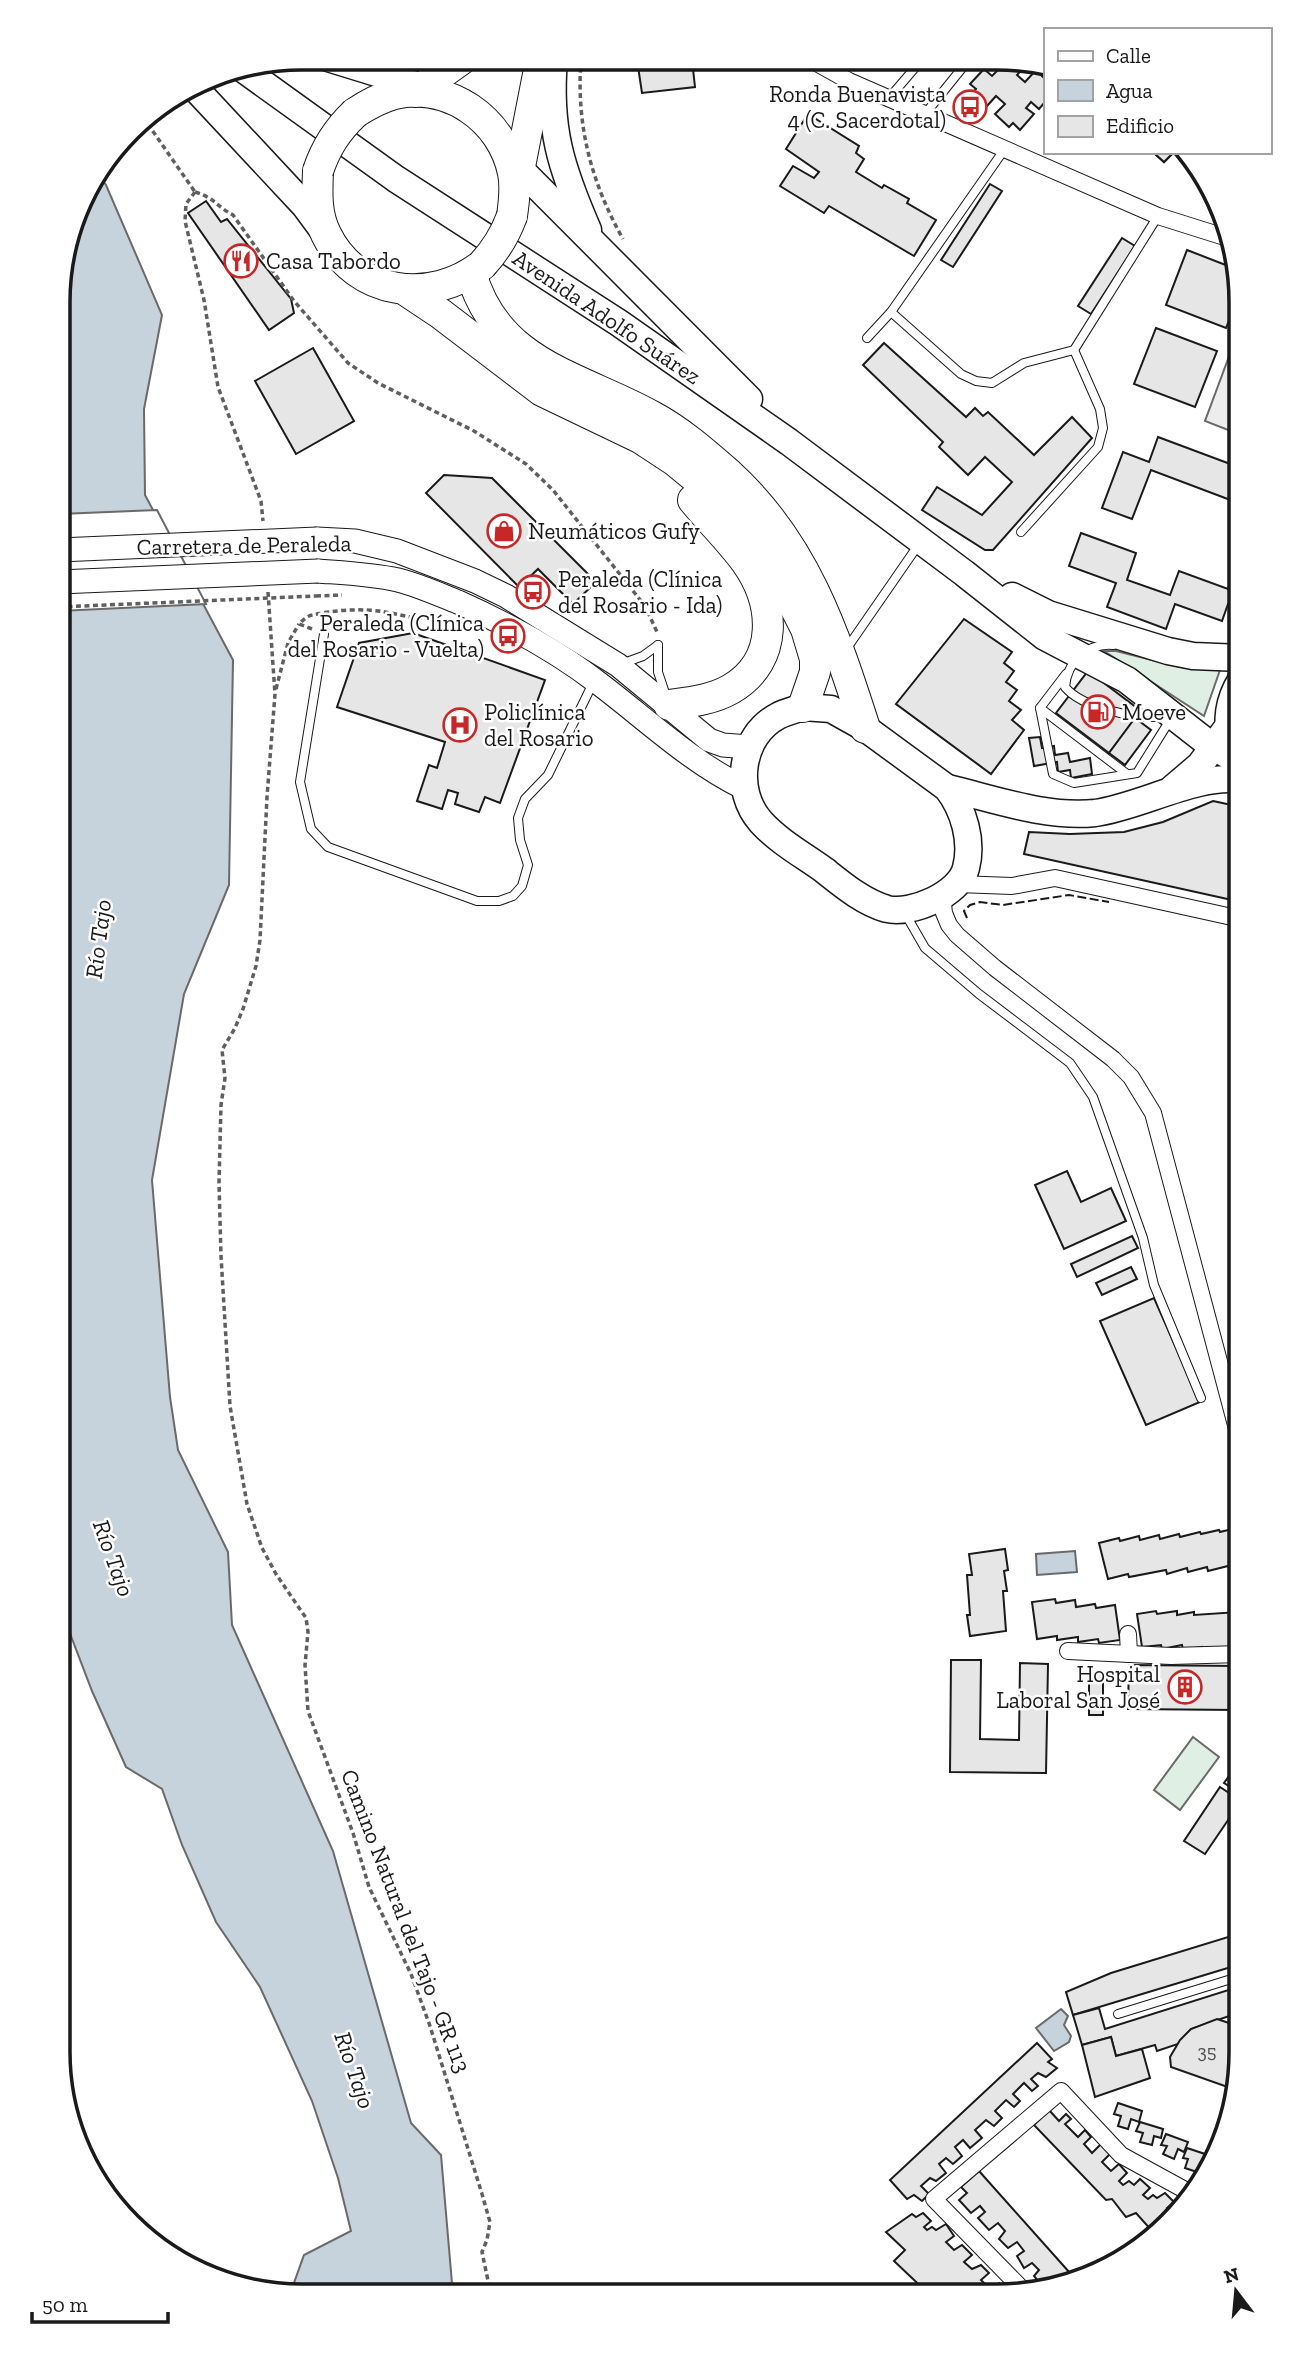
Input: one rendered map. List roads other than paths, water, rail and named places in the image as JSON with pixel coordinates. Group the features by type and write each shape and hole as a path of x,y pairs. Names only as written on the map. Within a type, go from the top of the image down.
{"highway":[{"path":"424,91 449,70"},
{"path":"514,184 500,139 488,123 472,109 453,99 424,91 394,94 374,101 355,113 338,129 326,149 318,171 317,202 325,233 335,250 349,266 385,285 405,290 428,290 451,284 477,269 505,234 539,70"},
{"path":"477,269 477,295 490,317 542,364 649,414 690,441 730,475 755,502 798,560 820,601 842,656 865,728"},
{"path":"405,290 542,391 640,438 675,461 709,489 742,525 781,579 806,629 815,672 803,707"},
{"path":"611,424 684,489 746,562 761,591 770,621 761,659 739,683 710,698 668,705"}],"main road":[{"path":"363,70 424,91"},
{"path":"554,70 552,109 559,155 593,241"},
{"name":"Avenida Adolfo Suárez","path":"252,75 396,179 619,323 789,442 964,573 1045,637 1073,665 1127,680 1173,714 1220,737"},
{"path":"200,94 304,206 325,233"},
{"path":"514,184 593,241 731,379 789,442"},
{"name":"Carretera de Peraleda","path":"70,550 317,539 355,541 397,551 475,581 534,612 618,665 709,740 723,745 749,747"},
{"name":"Carretera de Peraleda","path":"70,582 318,571 371,575 424,588 495,619 550,650 595,680 713,773 744,788"},
{"name":"Avenida Adolfo Suárez","path":"964,573 1048,614 1168,651 1193,656 1229,658"},
{"path":"803,707 831,709 865,728 947,788 957,800 965,827 969,855 965,872 950,889 928,903 904,911 890,910 863,898 782,841 760,821 744,788 744,762 749,747 755,736 776,716 803,707"},
{"path":"1164,794 1185,780 1200,765 1220,737 1229,707"},
{"path":"1220,737 1229,744"},
{"path":"947,788 1061,813 1093,813 1214,781 1229,774"},
{"path":"965,827 987,810 1015,805"}],"street":[{"path":"829,70 1004,150 1158,216 1219,235"},
{"path":"1229,916 1069,880 1046,879 1013,886 950,889 944,914 957,935 995,968 1113,1059 1131,1077 1153,1113 1229,1399"},
{"path":"1128,1634 1129,1654"},
{"path":"1068,1651 1229,1654"},
{"path":"1016,2283 934,2199 1061,2091 1121,2155 1183,2190"}],"lane":[{"path":"889,98 913,70"},
{"path":"925,114 961,70"},
{"path":"867,338 891,312 1004,150"},
{"path":"891,312 961,374 976,381 992,383 1024,363 1074,350 1158,216"},
{"path":"1021,532 1098,447 1103,428 1100,409 1074,350"},
{"path":"842,656 920,541"},
{"path":"324,634 300,782 311,829 328,847 477,901 499,901 513,896 522,886 528,865 520,840 518,818 525,799 548,775 595,680"},
{"path":"618,665 638,659 658,645 658,672 668,705"},
{"path":"1168,651 1096,645 1073,665 1040,708 1054,774 1074,783 1137,773 1173,714"},
{"path":"1073,665 1065,687 1071,695 1119,714 1153,717 1173,714"},
{"path":"1040,708 1127,774"},
{"path":"904,911 925,948 1078,1072 1093,1097 1143,1238 1154,1284 1201,1398"},
{"path":"1118,2014 1229,1980"}],"water":[{"name":"Río Tajo","path":"104,182 162,315 144,409 145,495 233,660 229,885 184,994 152,1180 170,1397 178,1450 228,1552 232,1625 333,1851 411,2123 441,2155 452,2284 294,2283 304,2255 351,2231 338,2178 312,2101 260,1987 216,1922 182,1845 162,1789 126,1767 70,1633 70,302 72,272 82,227"},
{"path":"1075,1551 1077,1572 1037,1575 1036,1554"},
{"path":"1061,2009 1068,2016 1064,2025 1071,2036 1069,2042 1054,2051 1036,2028"}],"place":[{"name":"Ronda Buenavista 4 (C. Sacerdotal)","path":"970,107"},
{"name":"Casa Tabordo","path":"241,261"},
{"name":"Neumáticos Gufy","path":"504,531"},
{"name":"Peraleda (Clínica del Rosario - Ida)","path":"533,592"},
{"name":"Peraleda (Clínica del Rosario - Vuelta)","path":"508,636"},
{"name":"Moeve","path":"1098,712"},
{"name":"Policlínica del Rosario","path":"460,725"},
{"name":"Hospital Laboral San José","path":"1185,1687"}]}
